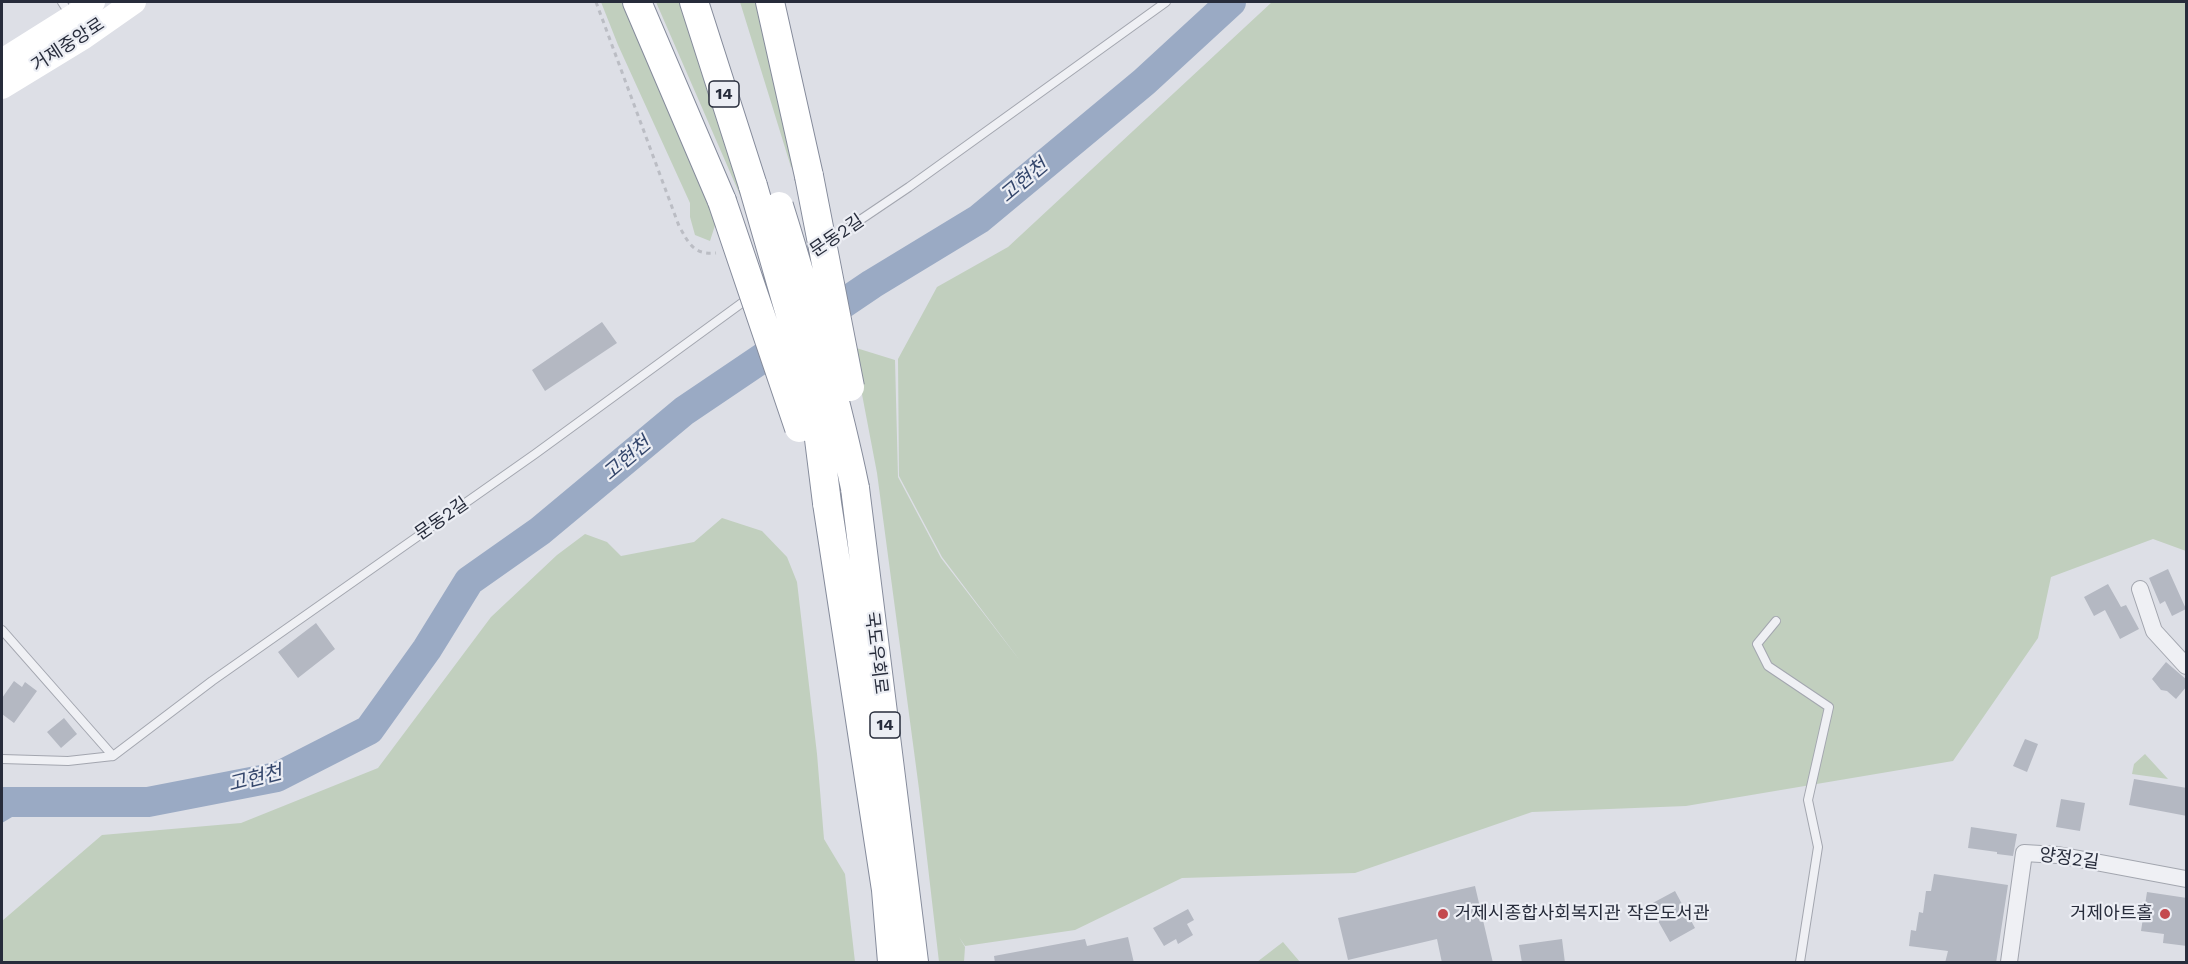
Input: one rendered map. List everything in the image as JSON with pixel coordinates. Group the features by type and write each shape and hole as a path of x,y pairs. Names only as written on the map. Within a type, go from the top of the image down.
{"highway":[{"path":"637,2 722,201 808,456 827,503"},
{"name":"14","path":"694,2 822,346 843,427 855,488"},
{"name":"14","path":"714,2 761,181 819,439 827,503"},
{"path":"770,2 809,176 855,408 855,488"},
{"name":"국도우회로","path":"855,488 914,963"},
{"name":"국도우회로","path":"827,503 886,890 892,963"}],"main road":[{"name":"거제중앙로","path":"2,87 93,2"},
{"name":"거제중앙로","path":"2,61 73,19 134,2"}],"street":[{"path":"2140,589 2154,631 2187,666"},
{"name":"양정2길","path":"2009,963 2024,853 2058,855 2187,879"}],"lane":[{"name":"문동2길","path":"816,250 909,187 1166,2"},
{"name":"문동2길","path":"767,284 807,257"},
{"name":"문동2길","path":"112,756 212,681 534,454 758,291"},
{"path":"1776,621 1756,644 1768,666 1829,707 1808,800 1818,846 1800,963"},
{"path":"2,630 112,756"},
{"path":"2,759 68,761 112,756"}],"green space":[{"path":"601,2 631,2 718,216 710,241 695,235 690,217 690,203 618,45"},
{"path":"656,2 687,2 741,197 740,195"},
{"path":"740,2 758,2 793,168 791,167"},
{"path":"1272,2 2186,2 2186,551 2153,539 2051,577 2038,638 1953,761 1686,806 1532,812 1355,873 1182,878 1075,930 965,946 959,937 965,947 964,962 939,962 919,789 877,473 853,347 895,360 898,477 941,558 1021,662 942,557 899,476 898,359 937,287 1008,247"},
{"path":"722,518 762,531 787,557 797,582 817,754 824,839 845,874 855,962 2,962 2,921 102,835 241,823 378,768 491,617 557,555 585,534 607,542 621,556 694,542"},
{"path":"2145,754 2168,779 2132,774 2134,764"},
{"path":"1283,942 1300,962 1257,962"}],"building":[{"path":"602,322 617,343 545,391 532,370"},
{"path":"2168,569 2186,609 2172,616 2165,601 2160,604 2149,578"},
{"path":"2108,584 2121,607 2126,605 2139,629 2120,639 2105,610 2094,616 2084,597"},
{"path":"316,623 335,649 298,678 278,652"},
{"path":"2166,662 2187,680 2187,686 2176,699 2167,691 2161,690 2152,679"},
{"path":"14,681 22,687 25,682 37,691 14,723 2,714 2,698"},
{"path":"64,718 77,734 61,748 47,732"},
{"path":"2025,739 2038,744 2027,772 2013,766"},
{"path":"2134,779 2187,788 2187,816 2129,805"},
{"path":"2061,799 2085,803 2080,831 2056,827"},
{"path":"1971,827 2017,834 2013,856 1968,848"},
{"path":"1934,874 2008,885 1996,963 1945,963 1948,951 1909,946 1911,930 1916,931 1919,912 1923,913 1926,891 1931,891"},
{"path":"1475,886 1493,963 1442,963 1437,939 1348,960 1338,918"},
{"path":"1675,891 1695,928 1670,942 1649,905"},
{"name":"거제아트홀","path":"2147,892 2187,898 2187,946 2163,943 2164,934 2141,931"},
{"path":"1188,909 1194,920 1187,924 1193,935 1178,944 1176,939 1164,946 1153,928"},
{"path":"1128,937 1134,963 995,963 994,956 1085,939 1087,946"},
{"path":"1562,939 1565,963 1522,963 1519,945"}],"waterway":[{"name":"고현천","path":"2,802 148,802 277,777 369,730 427,649 469,581 540,531 684,411 872,284 979,219 1144,82 1231,2"},
{"path":"2,820 32,802"}],"place":[{"name":"거제시종합사회복지관 작은도서관","path":"1443,914"},
{"name":"거제아트홀","path":"2165,914"}]}
